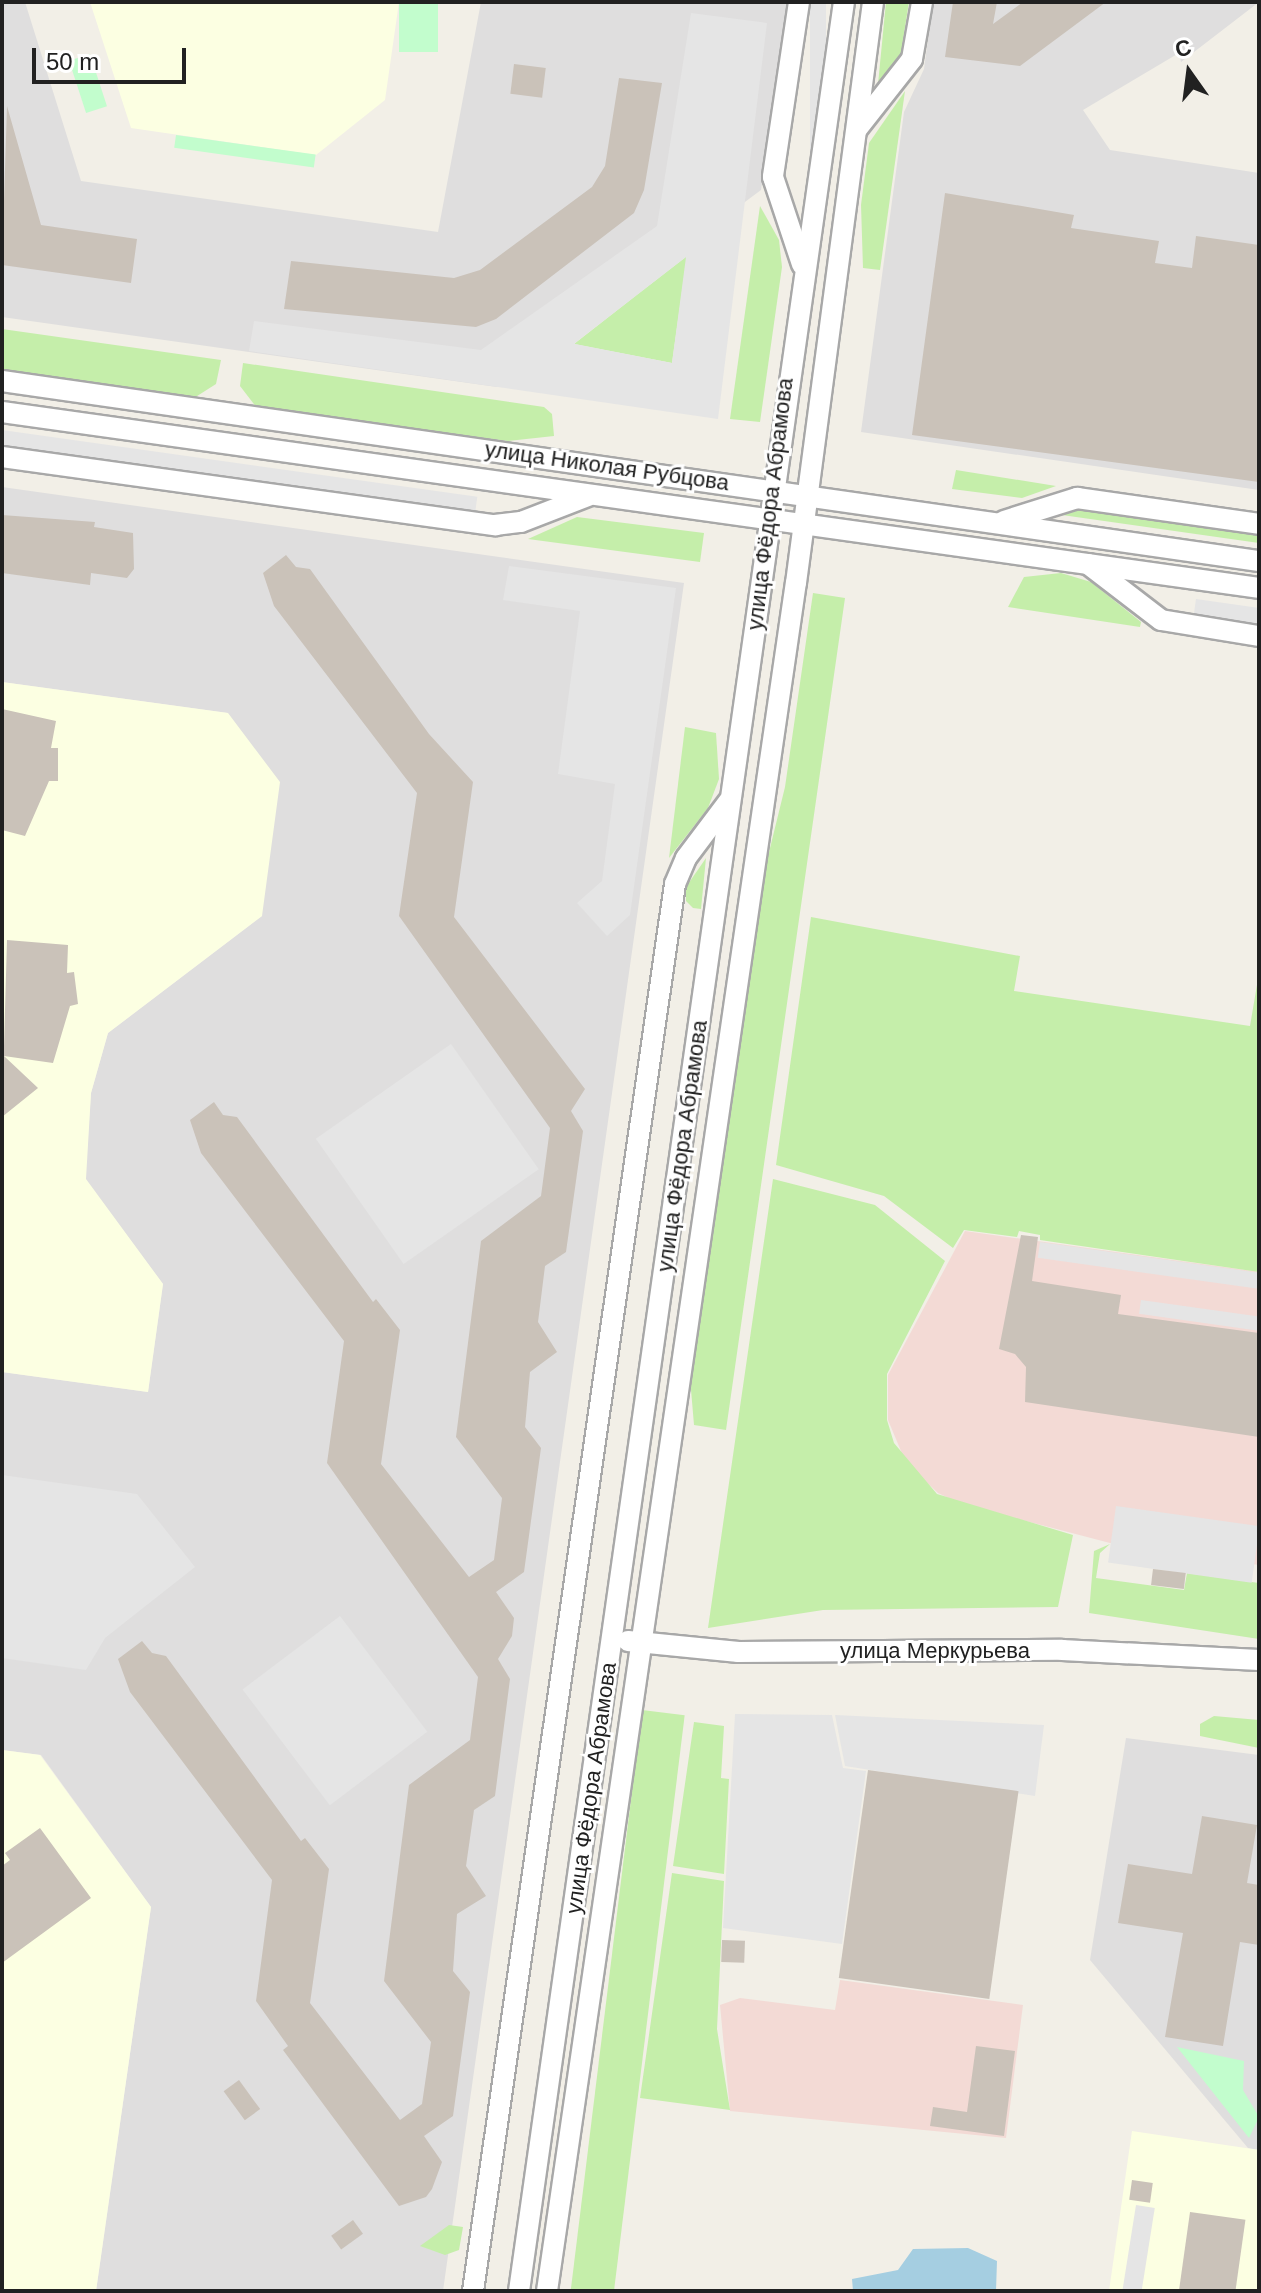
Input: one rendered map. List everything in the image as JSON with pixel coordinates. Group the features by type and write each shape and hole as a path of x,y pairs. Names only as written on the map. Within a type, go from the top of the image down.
{"street":[{"path":"799,2 773,177 802,264"},
{"name":"улица Фёдора Абрамова","path":"519,2291 732,798 766,519 802,264 815,221 844,2"},
{"name":"улица Фёдора Абрамова","path":"547,2291 802,524 873,2"},
{"path":"857,129 905,73 922,2"},
{"name":"улица Николая Рубцова","path":"2,381 1004,521 1259,561"},
{"name":"улица Николая Рубцова","path":"2,412 1259,588"},
{"path":"2,457 495,525 521,522 592,494"},
{"path":"1004,521 1077,498 1259,524"},
{"path":"1088,564 1161,620 1259,636"},
{"path":"473,2291 675,884 686,858 732,798"},
{"name":"улица Меркурьева","path":"612,1639 738,1652 1062,1650 1259,1660"}],"shaded area":[{"path":"2,2 25,2 81,181 438,232 481,2 788,2 761,190 497,387 2,317"},
{"path":"90,2 399,2 385,100 316,155 131,128"},
{"path":"810,2 826,2 826,161 810,161"},
{"path":"933,2 1259,2 1181,62 1179,53 1083,110 1110,150 1259,173 1259,490 861,432 904,112 924,69"},
{"path":"691,13 767,23 718,419 249,351 254,321 481,350 657,226","holes":["686,257 672,363 575,343"]},
{"path":"2,430 477,497 475,514 2,447"},
{"path":"2,487 684,583 443,2291 96,2291 151,1907 41,1755 2,1750 2,1372 148,1392 163,1284 85,1179 91,1093 108,1033 262,916 228,713 2,682"},
{"path":"509,566 676,588 630,915 607,936 577,903 602,881 615,784 558,774 580,611 503,600"},
{"path":"1196,599 1259,608 1257,625 1194,616"},
{"path":"2,682 228,713 280,782 262,916 108,1033 91,1093 86,1179 163,1284 148,1392 2,1372"},
{"path":"451,1044 539,1169 404,1264 316,1139"},
{"path":"965,1231 1259,1272 1259,1565 1110,1543 961,1504 938,1493 906,1463 888,1420 888,1375"},
{"path":"1040,1242 1259,1273 1257,1289 1038,1258"},
{"path":"1141,1300 1259,1317 1257,1330 1139,1314"},
{"path":"2,1475 137,1494 195,1567 105,1638 86,1670 2,1658"},
{"path":"1116,1506 1259,1526 1252,1583 1108,1562"},
{"path":"340,1616 427,1732 330,1805 243,1689"},
{"path":"735,1714 832,1715 843,1768 866,1771 842,1944 723,1928"},
{"path":"835,1715 1044,1725 1035,1796 845,1766"},
{"path":"1126,1738 1259,1755 1259,2150 1248,2148 1090,1960"},
{"path":"2,1750 40,1755 151,1907 96,2291 2,2291"},
{"path":"840,1980 1023,2005 1006,2138 730,2111 720,2005 740,1998 835,2010"},
{"path":"1132,2131 1259,2150 1259,2291 1109,2291"},
{"path":"1136,2205 1155,2208 1142,2291 1122,2291"}],"green space":[{"path":"399,2 438,2 438,52 399,52"},
{"path":"886,2 909,2 901,53 878,84"},
{"path":"90,54 107,106 86,113 69,61"},
{"path":"905,91 880,270 863,268 861,205 869,143"},
{"path":"176,135 316,155 314,167 174,148"},
{"path":"760,206 779,240 782,267 760,422 730,419"},
{"path":"687,256 672,363 574,344 634,297"},
{"path":"2,329 221,360 216,384 194,398 2,372"},
{"path":"243,363 544,407 552,414 554,436 508,441 257,408 240,386"},
{"path":"956,470 1056,486 1022,498 952,489"},
{"path":"1087,508 1259,532 1259,543 1062,515"},
{"path":"577,517 704,533 700,562 528,539"},
{"path":"1061,573 1091,582 1141,622 1140,627 1008,607 1024,577"},
{"path":"813,593 845,598 726,1430 694,1425 690,1378 759,893 785,787"},
{"path":"685,727 716,733 719,779 708,808 669,858"},
{"path":"706,858 701,909 693,908 686,901 686,887"},
{"path":"811,917 1020,956 1014,991 1250,1026 1259,973 1259,1272 1040,1240 1040,1235 1019,1231 1017,1237 964,1230 953,1248 884,1196 776,1165"},
{"path":"773,1179 875,1205 945,1261 887,1374 887,1420 894,1443 937,1494 1073,1535 1058,1607 823,1610 708,1628"},
{"path":"1110,1544 1100,1553 1096,1578 1184,1590 1187,1573 1259,1583 1259,1639 1089,1613 1094,1551"},
{"path":"642,1710 685,1715 614,2291 571,2291"},
{"path":"1214,1716 1259,1720 1259,1748 1200,1736 1200,1724"},
{"path":"694,1722 724,1726 721,1778 729,1779 724,1874 673,1866"},
{"path":"672,1873 724,1881 717,2029 730,2110 640,2098"},
{"path":"1177,2047 1244,2061 1243,2090 1259,2117 1249,2138"},
{"path":"449,2225 463,2227 459,2250 445,2255 420,2246"}],"water":[{"path":"968,2248 997,2261 996,2291 853,2291 852,2279 898,2270 913,2249"}],"building":[{"path":"953,2 997,2 993,24 1023,2 1106,2 1020,66 945,57"},
{"path":"514,64 546,68 542,98 510,94"},
{"path":"619,78 662,83 644,190 634,213 496,319 476,327 284,309 291,261 454,278 480,270 592,187 605,166"},
{"path":"7,106 41,225 137,239 131,283 2,265"},
{"path":"945,193 1074,215 1071,228 1159,241 1155,263 1192,268 1196,236 1259,245 1259,482 912,435"},
{"path":"2,515 95,522 94,527 133,533 134,569 127,578 91,573 90,585 2,573"},
{"path":"286,555 296,567 310,569 429,734 473,782 454,917 585,1089 571,1111 583,1131 566,1252 545,1266 538,1322 557,1352 530,1372 525,1427 541,1448 524,1572 496,1592 514,1618 512,1636 498,1659 510,1679 495,1796 474,1810 466,1866 486,1896 457,1914 453,1971 470,1992 453,2116 424,2136 442,2162 432,2189 426,2197 399,2206 283,2050 288,2046 256,2001 272,1880 130,1692 118,1659 142,1641 152,1653 166,1656 301,1841 305,1838 329,1869 310,2003 400,2120 422,2104 431,2042 384,1981 409,1785 470,1740 478,1677 327,1463 344,1341 201,1153 190,1120 214,1102 223,1115 237,1117 373,1302 376,1299 400,1330 381,1464 469,1577 494,1560 502,1498 456,1437 481,1241 541,1196 550,1128 399,916 417,793 274,606 263,573"},
{"path":"2,709 56,721 51,748 58,748 58,781 49,781 25,836 2,830"},
{"path":"7,940 68,945 67,973 74,972 78,1004 70,1006 53,1063 4,1056 38,1088 2,1117"},
{"path":"1021,1235 1038,1237 1032,1281 1121,1295 1118,1314 1259,1333 1259,1437 1025,1402 1026,1367 1015,1354 999,1349"},
{"path":"1153,1569 1186,1573 1184,1589 1151,1585"},
{"path":"868,1770 1019,1791 989,1999 839,1978"},
{"path":"1202,1816 1257,1825 1247,1883 1259,1885 1259,1945 1240,1942 1223,2046 1165,2037 1183,1933 1118,1923 1128,1864 1192,1874"},
{"path":"40,1828 91,1898 2,1963 2,1866 10,1860 5,1853"},
{"path":"722,1940 745,1941 744,1963 721,1962"},
{"path":"976,2046 1015,2051 1004,2136 930,2126 933,2107 967,2112"},
{"path":"239,2080 260,2109 245,2120 224,2091"},
{"path":"1132,2180 1153,2183 1150,2203 1129,2200"},
{"path":"1190,2212 1245,2220 1235,2291 1179,2291"},
{"path":"353,2220 363,2234 341,2250 331,2236"}]}
